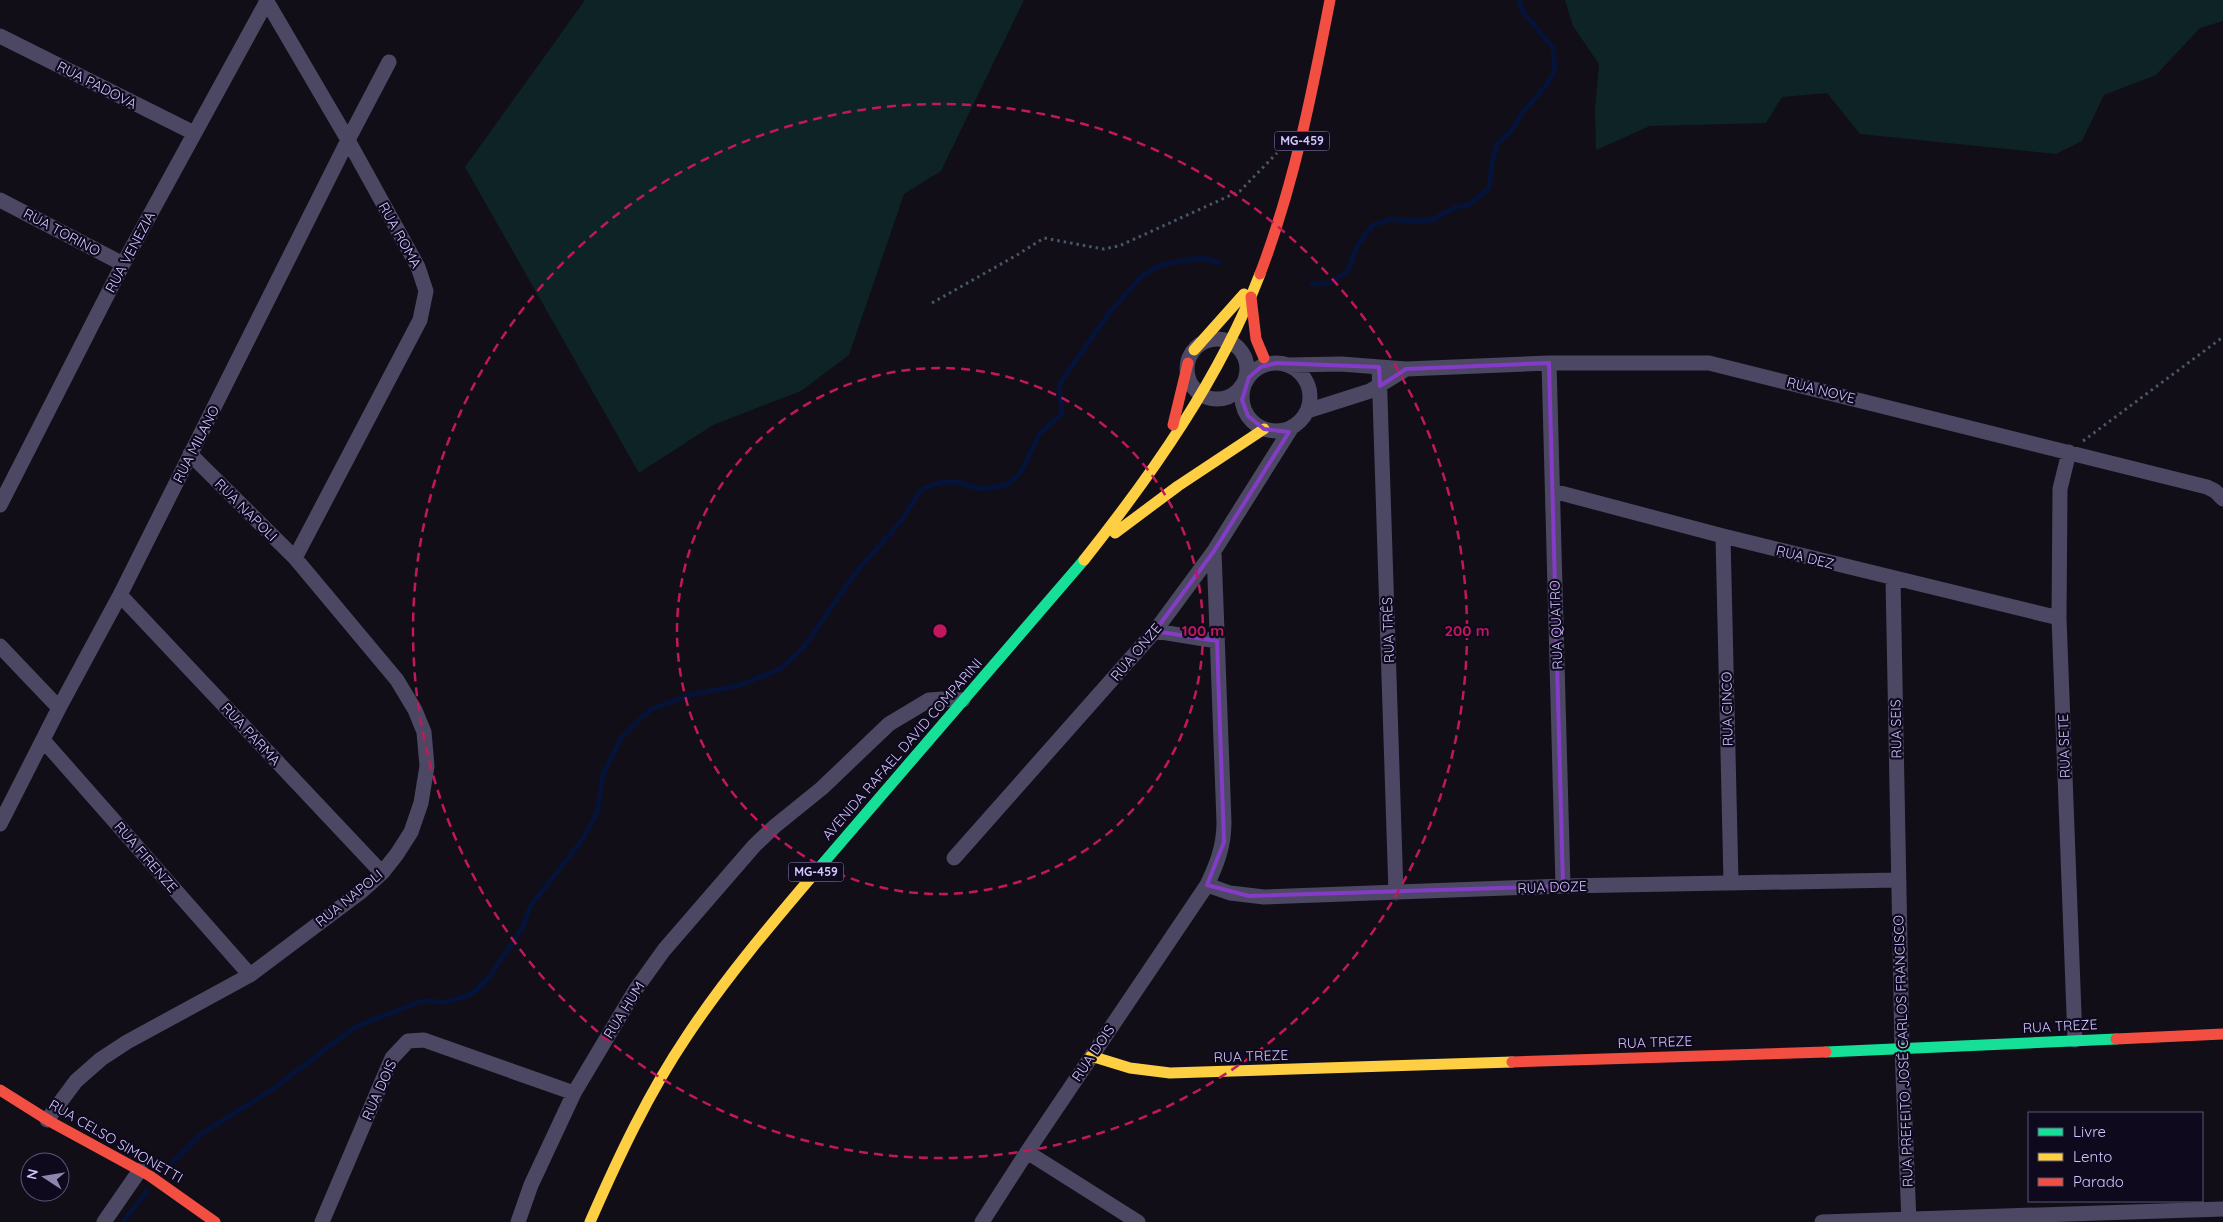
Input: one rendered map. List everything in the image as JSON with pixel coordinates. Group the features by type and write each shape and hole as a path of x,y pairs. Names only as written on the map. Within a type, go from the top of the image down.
{"main road":[{"name":"MG-459","path":"1089,555 1169,445 1200,394 1234,345 1277,223 1304,132 1330,0"},
{"path":"1169,445 1191,357 1258,277"},
{"path":"1251,295 1253,329 1258,345 1276,362"},
{"path":"1089,555 1141,511 1264,429"},
{"name":"AVENIDA RAFAEL DAVID COMPARINI","path":"590,1222 611,1171 653,1092 702,1014 762,935 1089,555"},
{"name":"RUA TREZE","path":"1091,1056 1146,1073 1170,1073 1902,1049 2223,1034"},
{"name":"RUA CELSO SIMONETTI","path":"0,1090 47,1120 140,1170 178,1194 215,1222"}],"street":[{"name":"RUA VENEZIA","path":"0,505 123,264 266,1"},
{"name":"RUA ROMA","path":"266,1 348,140 418,267 426,291 420,320 295,558"},
{"name":"RUA PADOVA","path":"0,36 194,133"},
{"name":"RUA MILANO","path":"0,824 59,708 120,595 389,62"},
{"name":"RUA TORINO","path":"0,200 123,264"},
{"path":"1224,399 1264,429 1278,431 1292,427 1301,420 1307,410 1310,397 1308,384 1299,372 1276,362 1234,345 1210,340 1191,357 1188,377 1191,384 1200,394 1211,399 1224,399 1232,396 1254,371 1276,362"},
{"path":"1234,345 1247,365 1242,400 1248,416"},
{"name":"RUA NOVE","path":"1276,362 1406,369 1549,363 1709,363 2207,487 2215,491 2223,499"},
{"name":"RUA QUATRO","path":"1549,363 1564,886"},
{"name":"RUA TRÊS","path":"1379,367 1396,892"},
{"path":"1307,410 1356,396 1380,386 1406,369"},
{"name":"RUA ONZE","path":"954,858 1155,632 1214,551 1292,427"},
{"name":"RUA SETE","path":"2069,452 2060,489 2059,618 2075,1040"},
{"name":"RUA NAPOLI","path":"47,1120 76,1082 101,1059 127,1042 250,975 362,891 382,873 397,854 411,832 421,803 427,766 424,732 415,710 397,680 295,558 190,454"},
{"name":"RUA DEZ","path":"1553,491 1723,536 2059,618"},
{"name":"RUA CINCO","path":"1723,536 1731,882"},
{"name":"RUA DOIS","path":"982,1222 1091,1056 1207,885 1219,858 1224,842 1214,551"},
{"name":"RUA SEIS","path":"1893,578 1898,880"},
{"name":"RUA PARMA","path":"120,595 382,873"},
{"path":"1155,632 1217,641"},
{"path":"0,646 59,708"},
{"name":"RUA HUM","path":"518,1222 531,1185 574,1093 636,990 664,950 736,866 774,826 822,788 889,724 929,700 964,700"},
{"name":"RUA FIRENZE","path":"43,740 250,975"},
{"name":"RUA DOZE","path":"1207,885 1230,893 1264,897 1564,886 1898,880"},
{"name":"RUA PREFEITO JOSÉ CARLOS FRANCISCO","path":"1898,880 1909,1221"},
{"name":"RUA DOIS","path":"322,1222 392,1058 408,1040 424,1040 574,1093"},
{"path":"1027,1152 1138,1222"},
{"path":"104,1222 140,1170"},
{"path":"1822,1222 1909,1221 2223,1209"}],"path":[{"path":"932,303 1018,256 1044,238 1094,248 1112,248 1176,222 1240,192 1280,151"},
{"path":"2069,452 2223,337"}],"highlighted area":[{"path":"1276,363 1379,367 1380,386 1406,369 1549,363 1563,886 1249,896 1207,885 1224,842 1217,641 1155,631 1214,551 1289,432 1264,429 1248,416 1242,400 1249,377 1261,367"}],"green space":[{"path":"585,0 1024,0 941,171 904,194 849,355 801,391 713,425 639,473 465,167"},
{"path":"1565,0 2223,0 2223,21 2200,28 2156,75 2104,95 2082,141 2056,154 1860,134 1827,93 1782,97 1766,123 1650,126 1596,150 1595,109 1599,64 1573,26"}],"waterway":[{"path":"1312,284 1330,283 1348,271 1357,246 1373,225 1391,219 1409,221 1432,220 1456,207 1469,205 1489,188 1492,163 1497,144 1512,130 1522,113 1545,87 1555,71 1553,48 1523,12 1519,0"},
{"path":"167,1168 201,1134 273,1089 355,1027 422,1001 446,1002 472,994 490,976 523,927 530,907 582,840 597,813 603,775 621,738 641,718 652,709 690,695 741,685 780,669 803,648 857,571 902,520 921,490 941,482 956,482 981,489 1007,485 1021,472 1040,433 1062,414 1059,385 1109,313 1142,276 1159,266 1176,262 1203,258 1220,263"},
{"path":"123,1222 147,1191"}],"traffic: fast":[{"path":"819,868 1084,560"},
{"path":"1826,1052 2116,1039"}],"traffic: slow":[{"path":"1084,560 1135,493 1183,423 1225,350 1244,313 1260,274"},
{"path":"1194,350 1244,294"},
{"path":"1115,533 1178,486 1264,429"},
{"path":"590,1222 634,1127 659,1081 687,1036 734,971 819,868"},
{"path":"1091,1056 1130,1068 1170,1073 1512,1062"}],"traffic: jam":[{"path":"1260,274 1283,207 1301,138 1330,0"},
{"path":"1251,297 1256,339 1264,358"},
{"path":"1173,425 1188,363"},
{"path":"2116,1039 2223,1034"},
{"path":"1512,1062 1826,1052"},
{"path":"0,1090 51,1122 150,1176 215,1222"}]}
